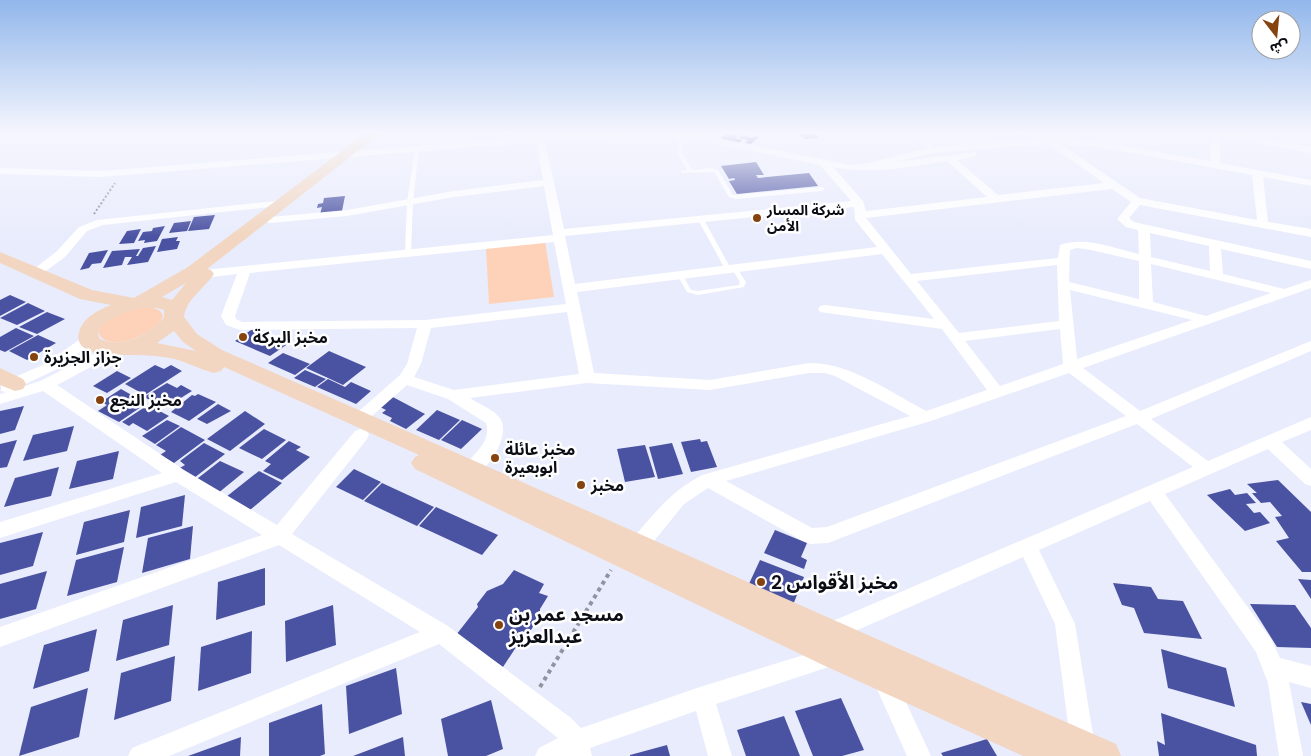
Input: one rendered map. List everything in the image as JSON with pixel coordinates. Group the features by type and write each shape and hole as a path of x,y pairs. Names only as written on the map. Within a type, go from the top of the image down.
{"main road":[{"path":"91,332 105,315 136,303 194,271 333,167"},
{"path":"118,348 138,344 154,337 167,328 183,297 204,274 335,167"},
{"path":"0,257 35,274 87,295 136,303 166,303 190,338 210,352 360,427 472,469 630,550"},
{"path":"0,266 75,300 88,311 95,346 166,350 192,356 360,427 831,644 1083,753"},
{"path":"831,644 882,676 1083,753"}],"street":[{"path":"0,171 80,175 191,167"},
{"path":"547,167 587,378"},
{"path":"828,167 859,209 863,223 909,278 997,393"},
{"path":"844,167 876,167"},
{"path":"959,167 997,200"},
{"path":"1088,167 1137,201 1311,233"},
{"path":"1227,167 1311,183"},
{"path":"1257,173 1263,224"},
{"path":"270,220 347,213 476,190 550,182"},
{"path":"204,274 408,253 700,218 997,200 1114,186"},
{"path":"1137,201 1123,220 1130,225 1311,265"},
{"path":"35,274 61,254 83,229 101,222 285,203"},
{"path":"1144,228 1146,305"},
{"path":"1298,231 1311,238"},
{"path":"1207,469 1070,366 1062,261 1064,248 1079,244 1286,293"},
{"path":"1215,244 1217,276"},
{"path":"570,289 886,250"},
{"path":"909,278 1062,261"},
{"path":"245,270 228,316 231,322 240,326 425,324 573,307"},
{"path":"1064,284 1207,320"},
{"path":"630,550 678,499 689,490 708,480 925,417 1311,284"},
{"path":"825,309 946,325"},
{"path":"0,637 280,538 360,427 406,379 414,364 425,324"},
{"path":"956,338 1066,324"},
{"path":"5,383 61,360 91,332"},
{"path":"708,480 810,536 828,536 1140,417 1311,346"},
{"path":"0,399 45,385 118,348"},
{"path":"453,395 587,378 710,385 809,368 825,368 840,372 925,417"},
{"path":"406,379 453,395 494,420 497,428 492,445 472,469"},
{"path":"45,385 178,475 441,633 563,726 578,749"},
{"path":"547,756 578,749 831,644 1027,545 1271,442 1311,423"},
{"path":"1271,442 1311,479"},
{"path":"0,530 178,475"},
{"path":"1154,492 1264,646 1279,683 1291,756"},
{"path":"1027,545 1065,624 1083,753"},
{"path":"140,756 441,633"},
{"path":"1274,667 1311,678"},
{"path":"882,676 919,756"},
{"path":"703,697 720,756"}],"lane":[{"path":"408,253 410,202 415,167"},
{"path":"688,167 690,172"},
{"path":"683,172 716,171 731,196 736,197 822,189"},
{"path":"680,275 689,290 698,293 742,286 743,282 732,269 700,218"}],"path":[{"path":"83,229 122,173"},
{"path":"532,701 630,550"}],"shaded area":[{"path":"545,241 554,297 489,304 486,248"},
{"path":"150,307 161,312 163,316 153,328 136,338 117,342 102,338 99,334 103,325 126,310"}],"building":[{"path":"722,167 759,167 764,175 756,175 758,178 809,173 818,186 737,194 729,181 735,180 734,178 729,179"},
{"path":"345,196 342,211 320,214 322,207 317,208 318,204 323,203 324,198"},
{"path":"215,215 209,229 188,231 194,217"},
{"path":"191,221 187,231 169,233 174,223"},
{"path":"165,226 157,241 144,243 145,240 138,241 143,232"},
{"path":"141,229 134,243 119,244 127,231"},
{"path":"178,237 176,241 180,241 177,249 157,252 162,239"},
{"path":"156,246 148,262 127,265 132,257 125,257 122,265 103,268 112,251 140,249 136,256 138,256 143,248"},
{"path":"108,250 101,263 92,264 89,268 80,270 89,253"},
{"path":"10,295 26,302 0,316 0,300"},
{"path":"28,303 45,311 17,325 0,318"},
{"path":"47,312 65,319 37,334 19,327"},
{"path":"16,328 34,336 5,352 0,350 0,337"},
{"path":"254,328 289,343 270,356 235,341"},
{"path":"38,335 56,343 27,360 9,351"},
{"path":"329,351 366,367 343,385 306,368"},
{"path":"283,353 310,364 295,375 268,363"},
{"path":"155,365 164,369 171,365 182,371 145,395 125,384"},
{"path":"305,370 326,379 315,387 294,378"},
{"path":"117,371 131,378 107,393 93,386"},
{"path":"328,379 345,387 351,382 371,391 356,404 317,387"},
{"path":"167,383 177,388 181,385 192,391 165,408 144,397"},
{"path":"121,389 135,397 132,399 144,405 119,422 98,411 107,405 101,402"},
{"path":"198,394 216,402 189,421 171,412 192,395"},
{"path":"389,395 425,414 406,429 390,421 392,418 382,413 386,410 376,405"},
{"path":"218,404 231,411 207,424 197,419"},
{"path":"148,405 169,416 147,431 133,423 129,426 122,422"},
{"path":"24,406 15,430 0,434 0,411"},
{"path":"437,410 460,420 439,440 416,430"},
{"path":"245,411 265,424 230,451 207,439"},
{"path":"167,420 180,426 155,444 142,436"},
{"path":"462,420 482,429 461,449 441,440"},
{"path":"74,426 67,451 23,461 33,435"},
{"path":"181,427 205,440 174,463 160,455 166,451 156,445"},
{"path":"264,429 286,440 262,459 239,448"},
{"path":"700,439 701,442 707,441 717,467 691,472 681,442"},
{"path":"17,440 7,467 0,468 0,444"},
{"path":"289,441 301,447 296,450 310,457 282,480 263,471 271,464 265,461"},
{"path":"204,443 225,454 194,478 178,469 185,465 180,461"},
{"path":"672,443 683,474 658,479 649,447"},
{"path":"645,445 655,477 625,482 617,449"},
{"path":"119,451 113,479 69,489 77,461"},
{"path":"220,461 244,472 217,494 193,482"},
{"path":"59,467 51,496 4,507 15,478"},
{"path":"354,469 381,482 363,500 336,487"},
{"path":"259,471 282,483 250,510 226,497"},
{"path":"1278,480 1311,512 1311,572 1302,572 1276,541 1289,538 1275,517 1282,516 1270,502 1261,503 1252,493 1257,493 1247,484"},
{"path":"382,483 434,507 417,526 364,501"},
{"path":"1230,489 1235,495 1247,493 1256,503 1246,504 1254,513 1260,512 1270,523 1245,531 1207,495"},
{"path":"185,495 182,526 136,538 141,507"},
{"path":"436,507 498,535 482,555 419,526"},
{"path":"130,510 124,542 76,555 84,522"},
{"path":"193,526 190,559 142,573 148,538"},
{"path":"775,530 807,543 801,557 807,560 804,569 764,553"},
{"path":"43,532 33,566 0,575 0,543"},
{"path":"124,547 117,582 67,596 76,560"},
{"path":"760,560 804,577 793,605 748,586"},
{"path":"265,568 265,605 216,620 218,582"},
{"name":"مسجد عمر بن عبدالعزيز","path":"514,570 544,584 539,593 548,596 540,609 540,615 528,635 524,635 503,667 456,635 478,607 477,604 487,591 503,584"},
{"path":"47,571 36,609 0,619 0,584"},
{"path":"1298,579 1311,580 1311,599"},
{"path":"1113,583 1151,587 1158,599 1183,601 1202,639 1144,633 1134,608 1122,605"},
{"path":"1250,604 1295,605 1311,628 1311,648 1277,647"},
{"path":"173,605 169,645 116,661 123,620"},
{"path":"333,605 336,645 286,662 285,621"},
{"path":"97,629 89,671 33,689 44,645"},
{"path":"252,631 251,673 198,691 201,647"},
{"path":"1161,649 1226,668 1235,707 1168,688"},
{"path":"175,656 171,701 114,720 121,673"},
{"path":"396,668 402,714 349,734 346,686"},
{"path":"88,688 79,737 19,756 31,707"},
{"path":"841,698 864,750 842,756 813,756 795,711"},
{"path":"491,700 503,749 486,756 448,756 441,719"},
{"path":"1301,702 1311,704 1311,725"},
{"path":"322,704 325,754 320,756 269,756 269,723"},
{"path":"1161,713 1256,745 1257,756 1159,756 1157,741 1165,745"},
{"path":"784,716 800,756 746,756 737,730"},
{"path":"241,737 240,756 188,756"},
{"path":"403,737 405,756 353,756"},
{"path":"987,739 997,756 943,756 941,753"},
{"path":"667,745 670,756 630,756 630,755"}],"place":[{"name":"شركة المسار الأمن","path":"757,218"},
{"name":"مخبز البركة","path":"243,337"},
{"name":"جزاز الجزيرة","path":"34,357"},
{"name":"مخبز النجع","path":"100,400"},
{"name":"مخبز عائلة ابوبعيرة","path":"495,458"},
{"name":"مخبز","path":"581,485"},
{"name":"مخبز الأقواس 2","path":"761,582"},
{"name":"مسجد عمر بن عبدالعزيز","path":"499,625"}]}
